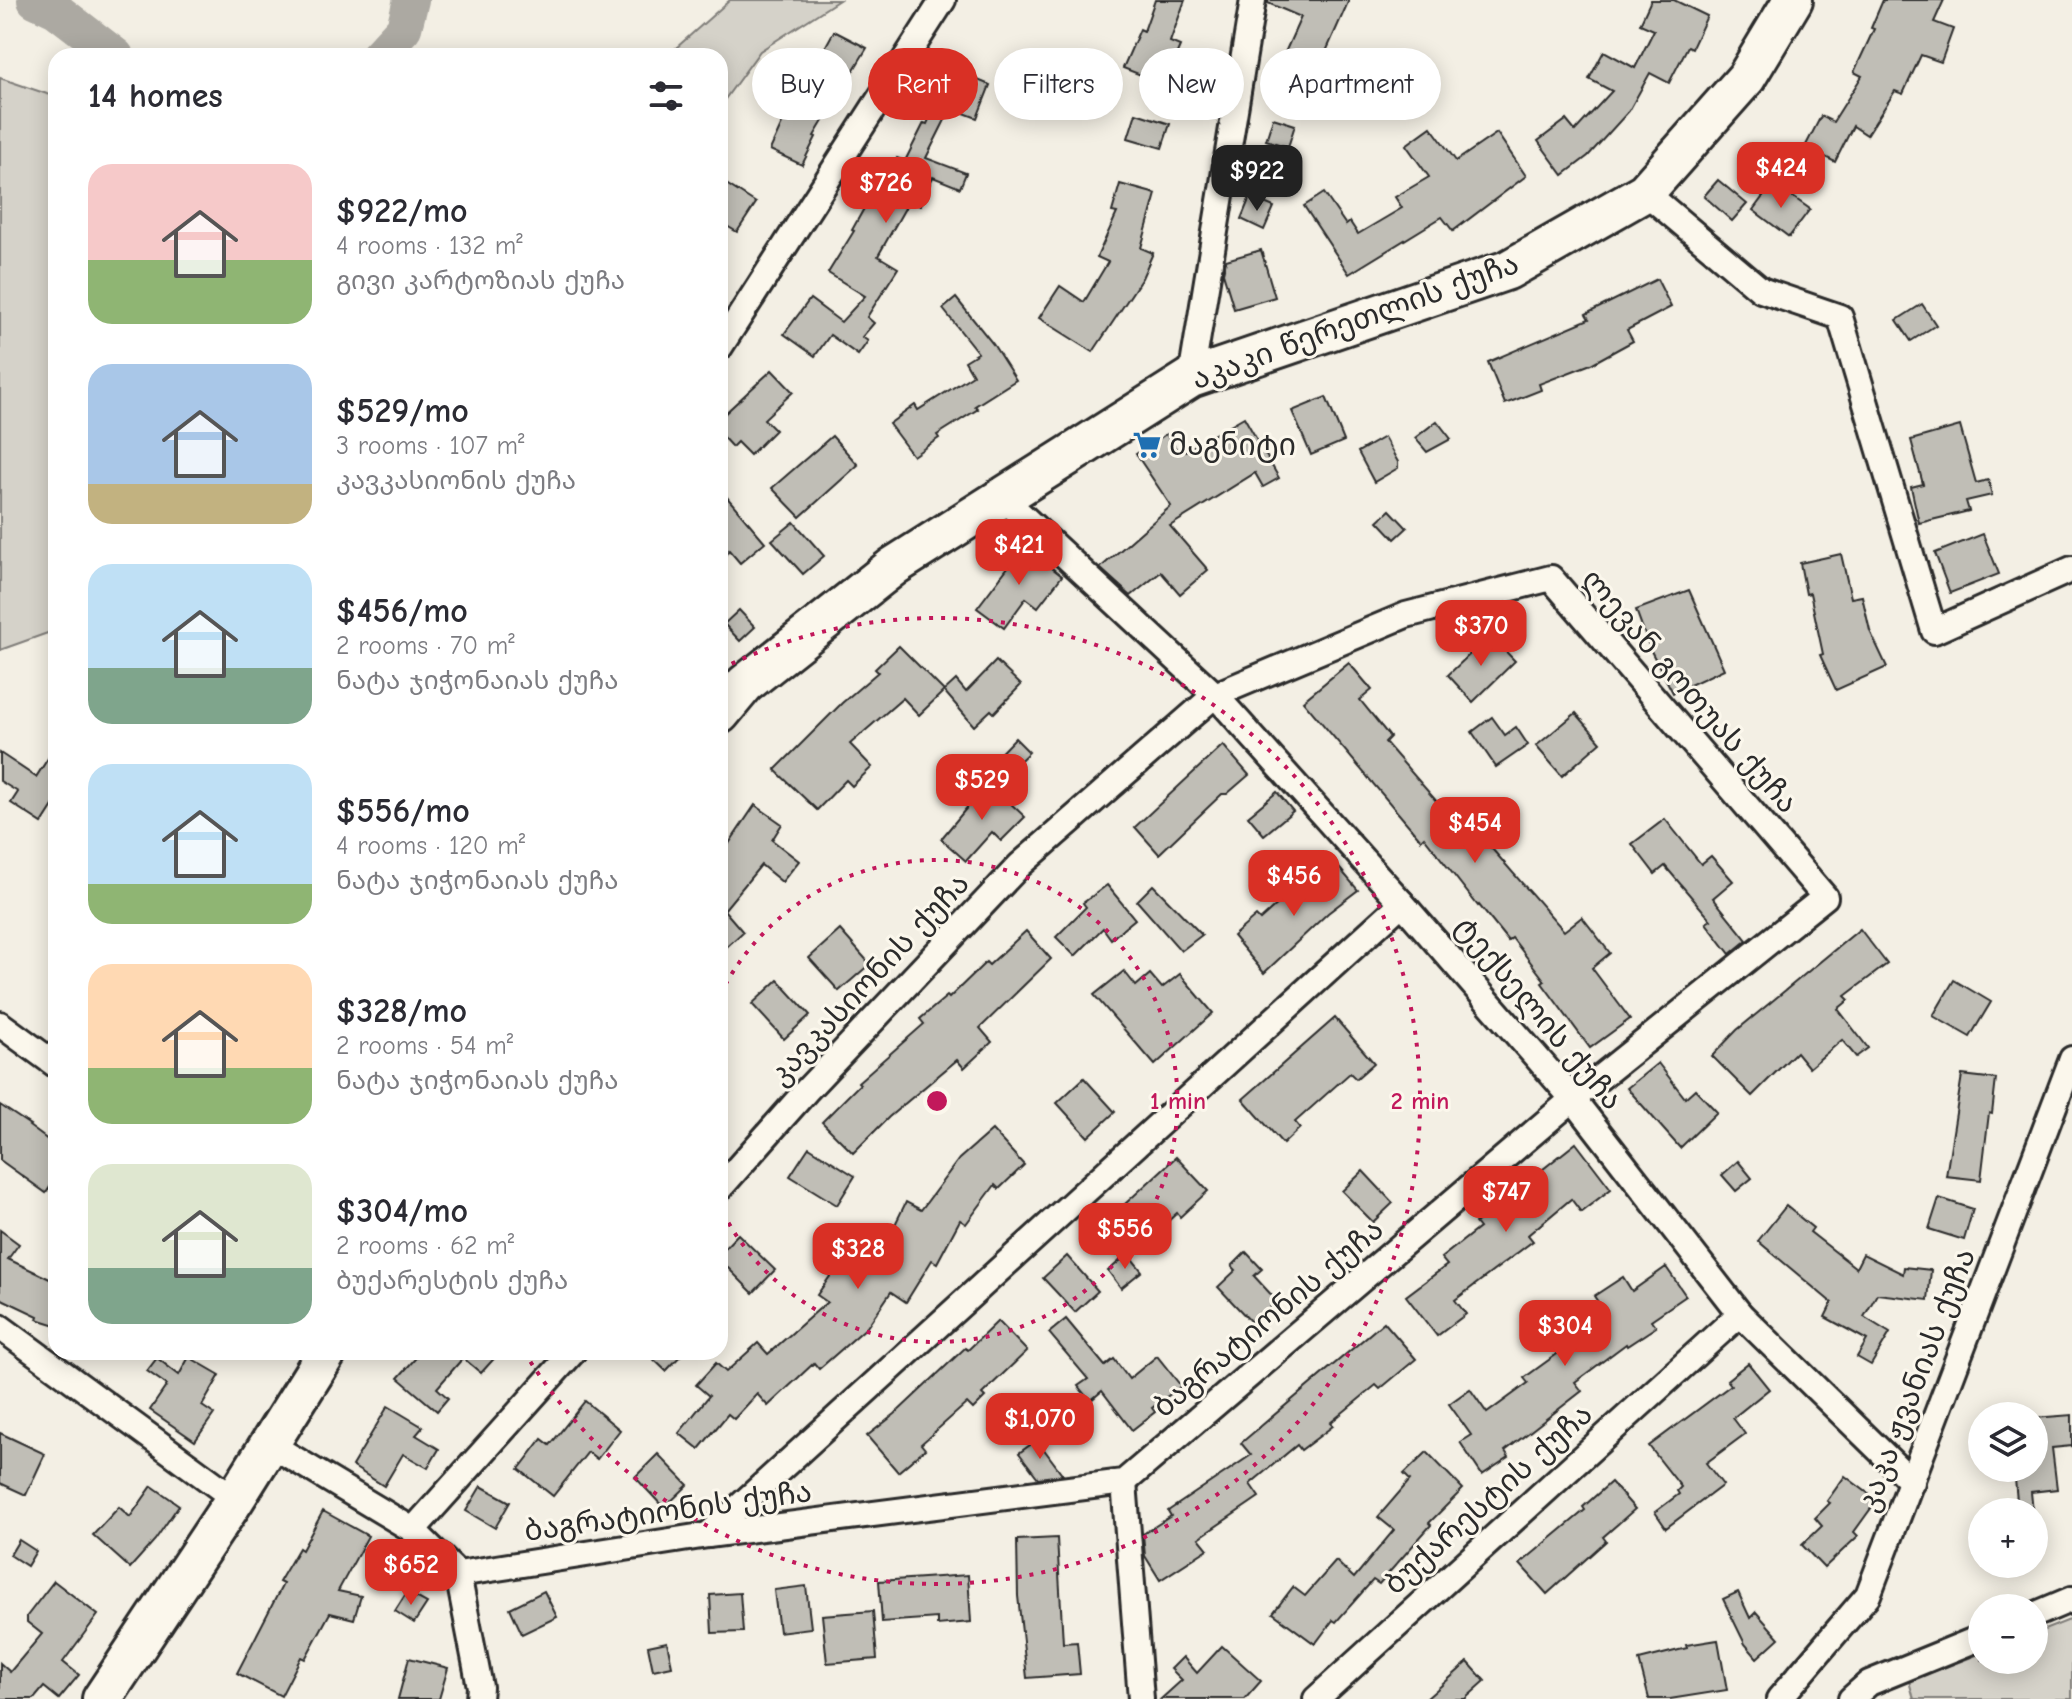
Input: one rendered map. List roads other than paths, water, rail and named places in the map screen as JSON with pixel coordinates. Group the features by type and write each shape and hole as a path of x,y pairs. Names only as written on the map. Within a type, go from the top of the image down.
{"main road":[{"name":"აკაკი წერეთლის ქუჩა","path":"728,704 745,684 894,566 1191,378 1508,270 1645,192 1746,78 1793,0"},
{"path":"102,1699 235,1499 322,1360"}],"street":[{"path":"728,335 943,0"},
{"path":"1191,378 1253,0"},
{"path":"1645,192 1761,290 1840,317 1934,631 2072,569"},
{"name":"ტექსელის ქუჩა","path":"1002,497 1215,695 1573,1099 1740,1314 1912,1482"},
{"name":"ლევან გოთუას ქუჩა","path":"1215,695 1406,615 1551,578 1825,897"},
{"name":"კავკასიონის ქუჩა","path":"728,1179 806,1091 1020,865 1215,695"},
{"name":"ბაგრატიონის ქუჩა","path":"458,1574 708,1535 1124,1482 1573,1099 1825,897"},
{"path":"708,1535 1402,903"},
{"path":"0,1024 48,1059"},
{"name":"კაკა ჟვანიას ქუჩა","path":"1779,1699 1868,1595 2072,1059"},
{"name":"ბუქარესტის ქუჩა","path":"1316,1699 1740,1314"},
{"path":"0,1327 235,1499"},
{"path":"413,1530 566,1360"},
{"path":"268,1443 413,1530 458,1574 480,1687 479,1699"},
{"path":"1124,1482 1141,1699"},
{"path":"2048,1609 2072,1599"},
{"path":"1851,1699 1869,1683 1968,1643"}],"waterway":[{"path":"35,0 56,10 106,48"},
{"path":"385,48 404,28 411,0"}],"place":[{"name":"მაგნიტი","path":"1147,445"}]}
